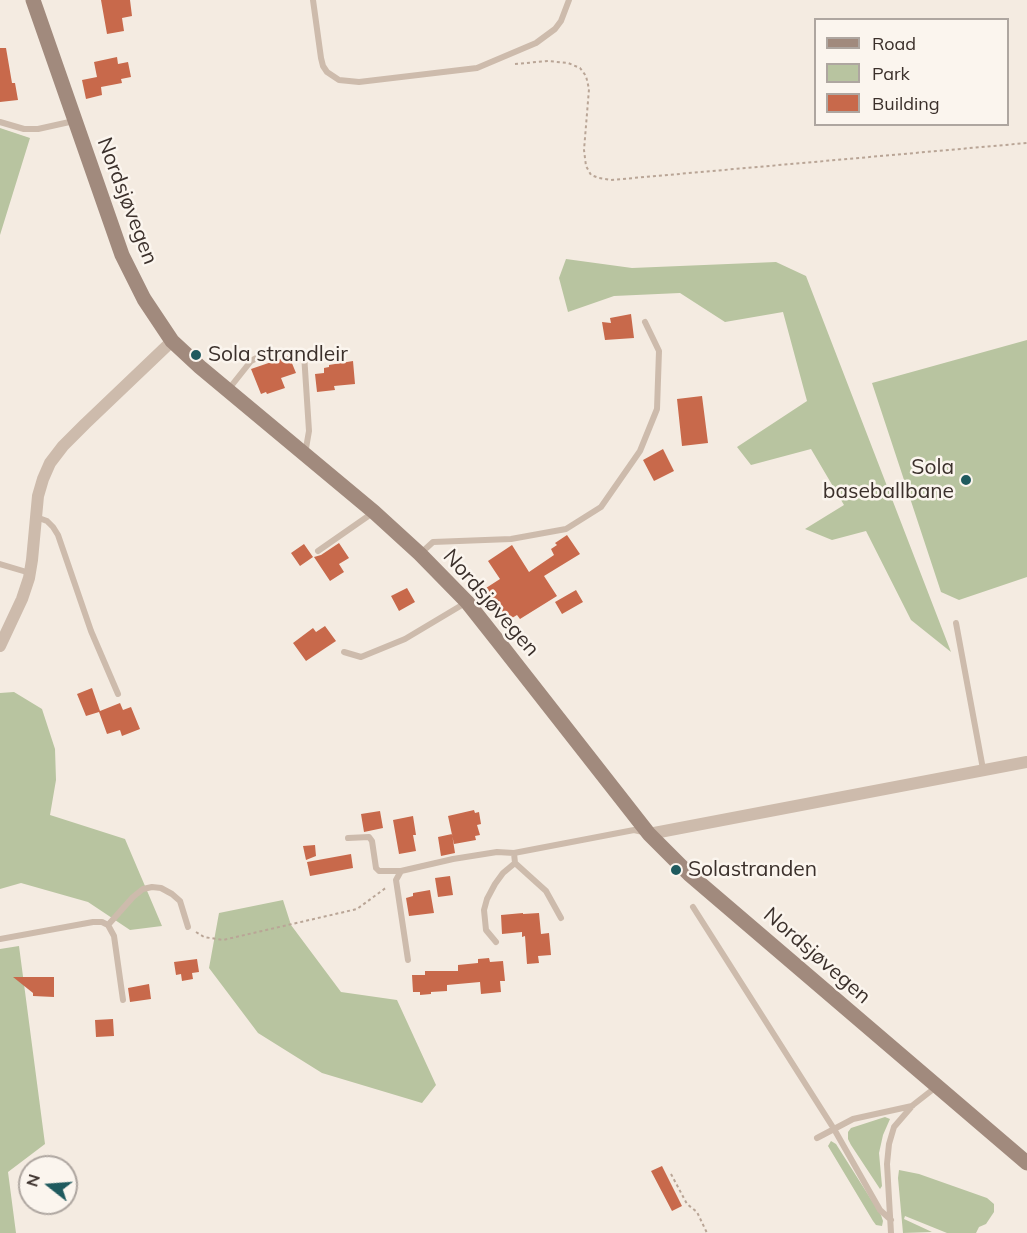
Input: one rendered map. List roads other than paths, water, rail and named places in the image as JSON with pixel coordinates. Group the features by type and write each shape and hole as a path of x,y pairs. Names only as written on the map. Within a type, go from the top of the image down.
{"street":[{"name":"Nordsjøvegen","path":"33,0 122,255 144,299 172,341 228,391 374,512 420,554 466,602 649,834 689,874 1027,1163"},
{"path":"0,646 22,599 30,573 35,517 43,479 50,463 63,446 172,341"},
{"path":"649,834 1027,762"}],"lane":[{"path":"313,0 323,66 327,72 339,80 359,82 477,68 536,43 555,29 561,21 569,0"},
{"path":"0,122 24,129 38,129 75,121"},
{"path":"420,554 433,542 511,539 566,529 601,507 640,451 657,409 659,351 645,322"},
{"path":"228,391 251,362 264,354"},
{"path":"304,354 309,431 305,454"},
{"path":"318,551 374,512"},
{"path":"35,517 53,526 58,535 91,631 118,694"},
{"path":"0,564 30,573"},
{"path":"344,652 361,657 394,644 466,602"},
{"path":"956,623 983,769"},
{"path":"348,838 369,837 372,841 376,868 379,871 401,871 453,859 497,852 514,853 634,830 649,834"},
{"path":"514,853 515,863 546,891 561,918"},
{"path":"496,942 486,930 484,910 487,898 495,884 515,863"},
{"path":"401,871 396,880 408,960"},
{"path":"108,925 133,897 143,889 152,886 172,894 180,902 188,927"},
{"path":"693,907 834,1129 880,1210 891,1220"},
{"path":"0,939 102,922 108,925 114,936 123,1000"},
{"path":"891,1233 887,1164 894,1127 913,1105 936,1087"},
{"path":"817,1138 853,1119 913,1105"}],"place":[{"name":"Sola strandleir","path":"196,355"},
{"name":"Sola baseballbane","path":"966,480"},
{"name":"Solastranden","path":"676,870"}]}
